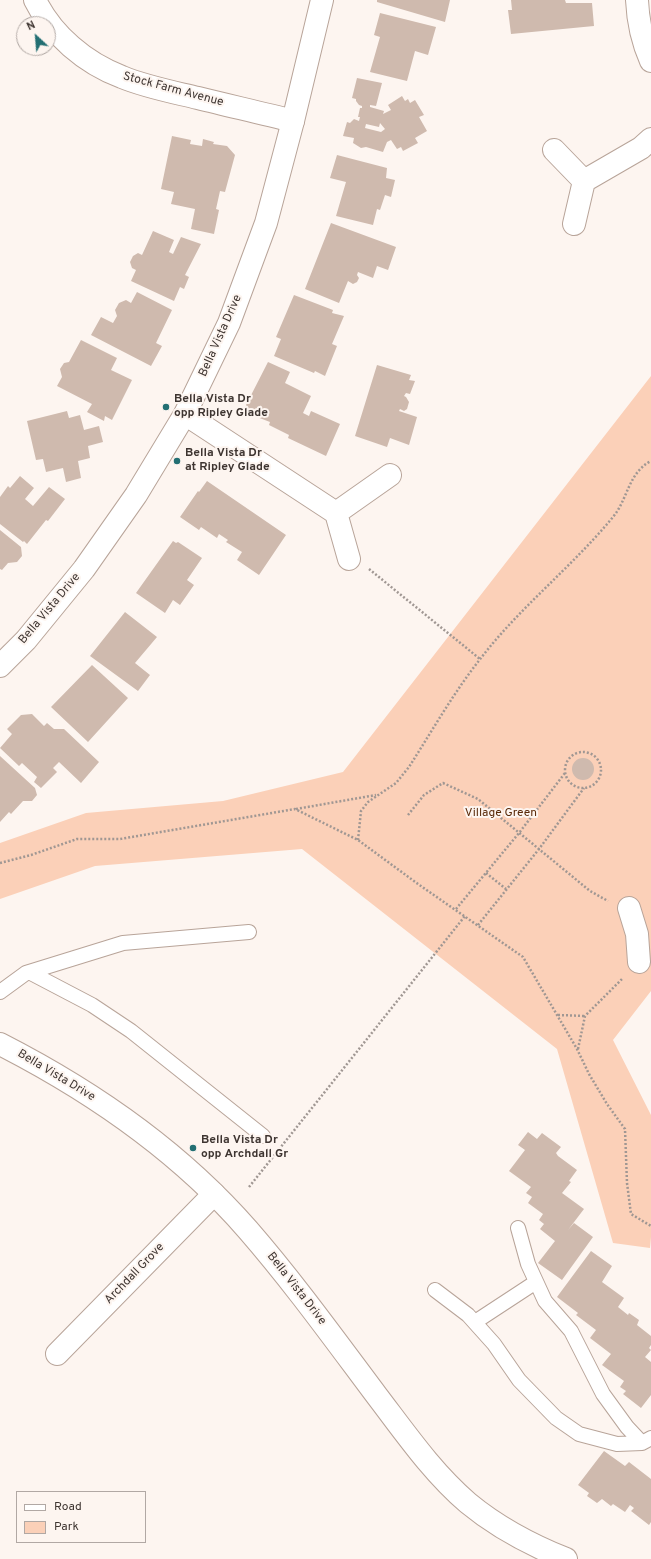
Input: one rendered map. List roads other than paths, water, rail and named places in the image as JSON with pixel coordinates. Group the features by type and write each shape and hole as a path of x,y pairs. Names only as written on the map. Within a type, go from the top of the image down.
{"street":[{"name":"Stock Farm Avenue","path":"35,0 42,15 65,41 90,62 122,78 293,121"},
{"name":"Bella Vista Drive","path":"0,666 26,640 84,569 136,495 186,414 229,323 266,223 293,121 322,0"},
{"path":"637,0 638,17 644,45 651,61"},
{"path":"574,224 584,181 641,148 651,139"},
{"path":"554,150 584,181"},
{"path":"186,414 336,513 349,559"},
{"path":"336,513 390,476"},
{"path":"629,908 637,934 639,962"},
{"name":"Bella Vista Drive","path":"0,1044 80,1088 151,1138 183,1165 214,1194 268,1253 436,1472 469,1503 493,1521 542,1549 566,1559"},
{"name":"Archdall Grove","path":"57,1354 214,1194"}],"lane":[{"path":"0,992 29,972 123,943 249,932"},
{"path":"29,972 92,1005 131,1031 263,1136"},
{"path":"518,1228 528,1264 545,1301 571,1330 603,1394 627,1427 647,1440"},
{"path":"475,1322 536,1282"},
{"path":"435,1290 475,1322 494,1344 519,1380 556,1418 578,1434 617,1444 647,1440"}],"place":[{"name":"Bella Vista Dr opp Ripley Glade","path":"166,407"},
{"name":"Bella Vista Dr at Ripley Glade","path":"177,461"},
{"name":"Bella Vista Dr opp Archdall Gr","path":"193,1148"}],"park label":[{"name":"Village Green","path":"501,814"}]}
